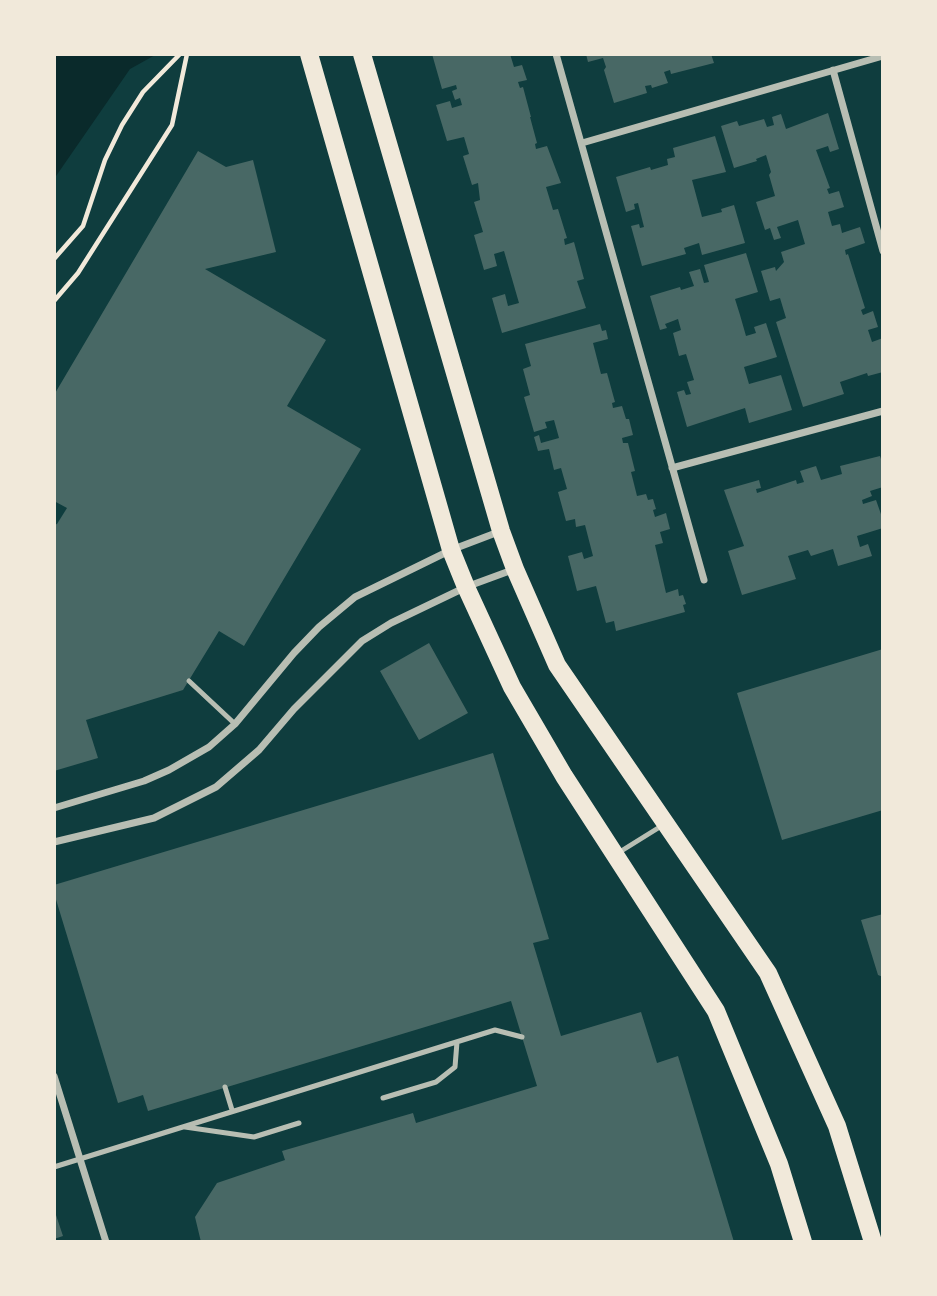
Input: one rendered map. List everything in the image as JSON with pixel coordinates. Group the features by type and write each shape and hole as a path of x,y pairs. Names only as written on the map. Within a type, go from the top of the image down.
{"main road":[{"path":"309,54 451,550 466,587 512,687 564,776 716,1011 779,1164 803,1242"},
{"path":"362,54 501,531 515,569 557,665 768,973 837,1126 873,1242"}],"street":[{"path":"556,54 704,580"},
{"path":"582,143 883,56"},
{"path":"833,69 883,251"},
{"path":"672,468 883,411"},
{"path":"54,808 144,781 209,747 235,724 319,627 355,597 451,550 501,531"},
{"path":"54,842 155,818 216,787 259,750 294,709 362,641 466,587 515,569"},
{"path":"54,1076 106,1242"}],"lane":[{"path":"189,681 235,724"},
{"path":"615,855 666,823"},
{"path":"54,1167 495,1031 522,1037"},
{"path":"383,1098 436,1082 455,1067 457,1042"},
{"path":"225,1087 232,1110"},
{"path":"182,1126 254,1137 299,1124"}],"path":[{"path":"54,259 83,226 105,160 122,125 143,92 180,54"},
{"path":"54,301 78,273 172,125 187,54"}],"water":[{"path":"55,54 157,54 130,69 54,179"}],"building":[{"path":"432,54 510,54 514,67 522,65 527,80 518,82 520,88 523,87 537,143 536,149 547,146 561,183 546,187 553,210 558,209 567,238 564,239 565,245 574,242 584,279 577,281 586,308 502,333 492,298 505,294 508,306 519,303 504,251 494,254 497,266 484,270 474,235 483,232 474,202 480,200 478,183 472,185 463,156 469,154 464,137 447,141 436,105 450,101 452,108 462,105 460,98 455,100 452,91 457,89 456,85 442,89"},
{"path":"586,54 711,54 714,63 671,74 670,70 664,72 668,83 652,88 651,85 645,86 647,93 614,103 603,58 588,62"},
{"path":"828,113 839,149 830,152 828,146 816,150 830,188 827,189 829,194 839,191 844,207 828,212 832,226 840,224 842,233 860,227 865,243 845,250 865,308 861,310 863,315 873,311 878,327 868,330 872,342 883,338 883,372 868,376 867,373 840,382 844,394 803,407 776,322 786,318 780,298 770,301 761,271 775,267 776,271 784,262 781,252 805,244 798,220 777,227 781,238 774,240 770,228 765,230 756,202 775,196 766,155 756,159 757,161 734,168 721,126 737,121 739,126 764,119 767,127 774,125 772,117 781,114 786,129"},
{"path":"715,136 726,172 692,180 702,217 722,212 721,209 734,205 745,243 702,255 699,243 684,248 686,254 642,266 631,226 639,224 640,228 644,227 638,203 634,204 635,209 626,212 616,177 668,165 667,159 675,157 673,148"},
{"path":"198,151 226,167 253,160 276,252 205,269 326,340 287,406 361,449 244,646 219,631 183,690 86,720 98,758 54,771 54,525 67,508 54,501 54,395"},
{"path":"746,253 758,292 735,299 746,336 756,333 754,327 766,323 777,357 744,367 749,384 781,375 792,410 749,423 745,408 687,427 677,392 684,390 686,395 691,394 687,382 694,380 686,354 679,356 673,333 681,330 678,319 665,324 667,328 660,330 650,296 680,287 681,290 694,286 689,272 700,269 704,283 709,282 704,265"},
{"path":"600,324 602,331 606,330 608,339 593,343 601,374 607,373 615,402 612,403 613,408 622,406 626,419 629,419 633,435 622,438 623,443 628,443 635,471 631,472 637,496 646,494 648,500 653,499 655,517 666,513 670,529 660,532 663,543 655,545 666,593 678,589 679,596 683,595 686,604 683,605 685,612 616,631 614,621 606,623 596,586 577,591 568,556 582,552 584,559 593,556 585,525 576,527 575,519 566,521 558,492 567,489 561,468 554,470 549,449 538,451 534,437 539,435 541,443 559,438 554,420 545,422 547,428 534,432 524,397 530,395 523,369 531,366 525,344"},
{"path":"880,456 883,465 883,487 870,491 872,496 862,500 863,504 876,500 883,528 857,536 860,547 868,544 872,556 838,566 833,549 811,556 808,550 788,556 796,579 742,595 728,551 744,546 724,490 759,480 761,488 756,489 757,493 796,480 797,484 804,482 800,471 816,466 821,480 842,474 840,466"},
{"path":"429,643 468,713 419,740 380,671"},
{"path":"883,649 883,810 782,840 737,693"},
{"path":"493,753 549,939 533,943 561,1036 641,1012 657,1063 678,1056 734,1242 201,1242 195,1217 217,1183 285,1160 282,1151 413,1113 416,1123 537,1086 511,1001 148,1111 143,1095 118,1103 54,893 54,885"},
{"path":"883,914 883,977 878,975 861,920"},
{"path":"54,1209 63,1236 54,1239"}]}
